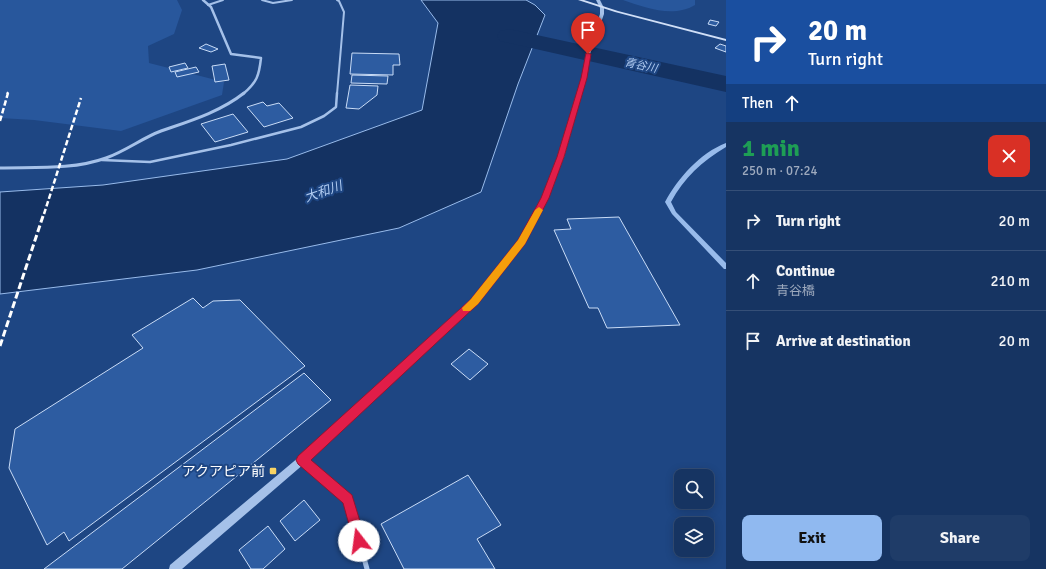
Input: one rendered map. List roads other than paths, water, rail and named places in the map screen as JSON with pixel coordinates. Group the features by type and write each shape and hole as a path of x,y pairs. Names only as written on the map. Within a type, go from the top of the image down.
{"main road":[{"path":"580,0 602,8 687,28 726,40"}],"street":[{"path":"0,168 74,165 102,160 146,137 218,110 235,100 253,86 259,76 262,65 261,58 231,54 211,7 203,0"},
{"path":"174,569 302,460 474,301 522,242 545,198 561,157 584,78 588,54 602,14 602,8 598,0"},
{"path":"302,460 348,500 367,569"}],"lane":[{"path":"208,5 223,0"},
{"path":"262,0 268,4 280,4 292,0"},
{"path":"102,160 150,162 238,144 301,127 324,116 336,107 344,12 339,1 337,0"}],"water":[{"name":"大和川","path":"421,0 526,0 535,5 545,15 518,84 481,192 399,228 197,270 0,294 0,192 103,185 287,159 422,110 438,23"}],"waterway":[{"name":"青谷川","path":"509,36 726,84"},
{"path":"726,145 708,156 692,169 673,192 668,202 674,213 726,267"}],"railway":[{"path":"0,121 8,93"},
{"path":"44,214 81,98"},
{"path":"0,346 44,213"}],"place":[{"name":"アクアピア前","path":"273,471"}]}
